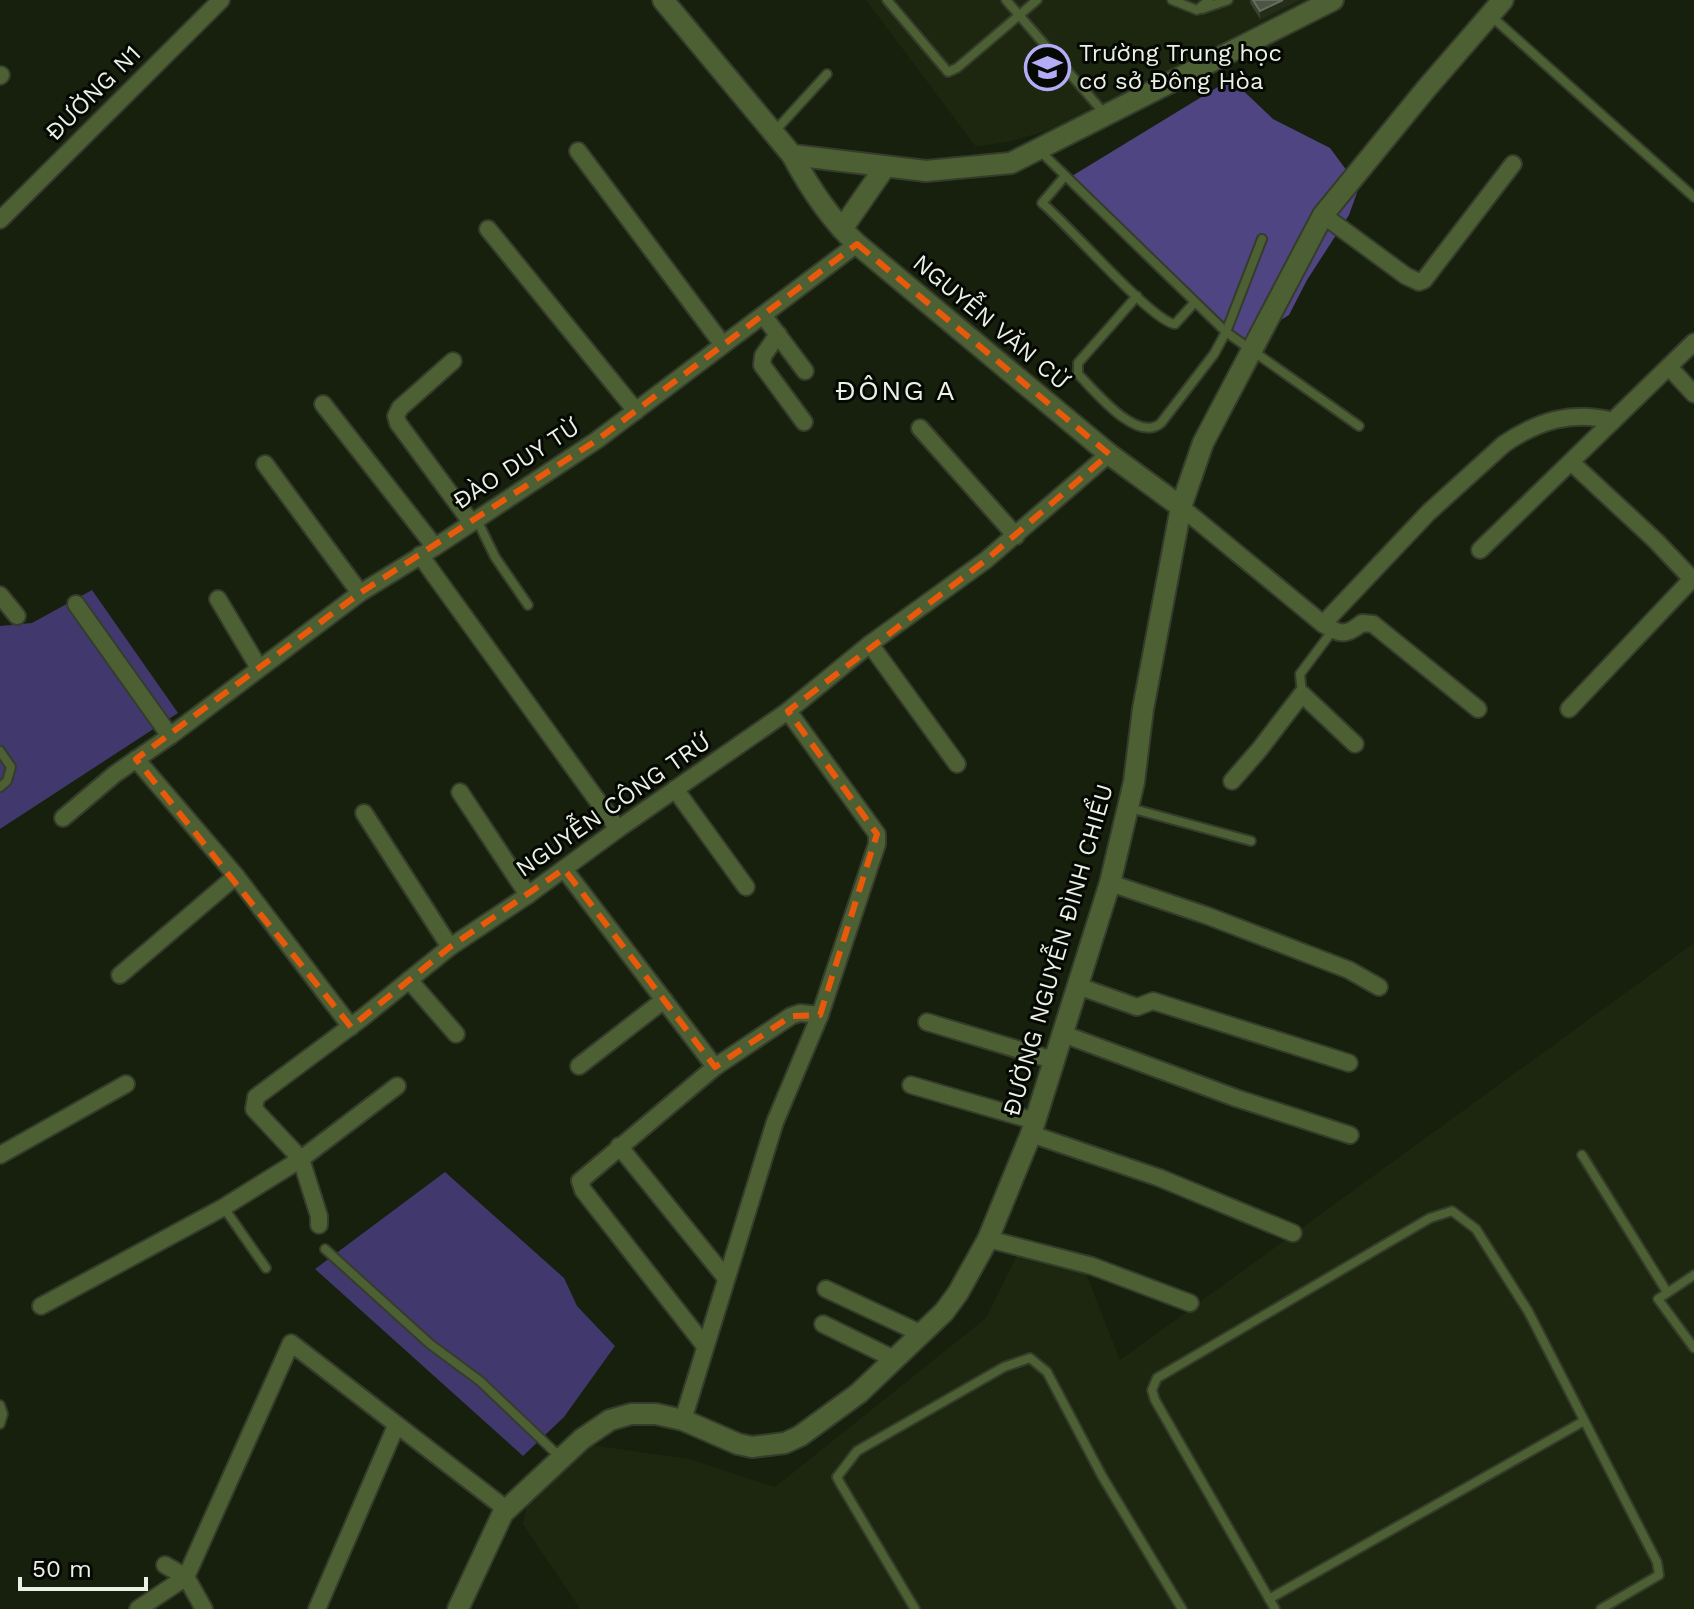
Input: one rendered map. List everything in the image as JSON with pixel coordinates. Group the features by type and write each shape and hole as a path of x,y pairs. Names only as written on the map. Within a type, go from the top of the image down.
{"street":[{"name":"ĐƯỜNG N1","path":"0,220 221,0"},
{"name":"NGUYỄN VĂN CỪ","path":"663,0 774,132 792,155 804,179 857,244 1109,454 1181,507"},
{"path":"792,155 926,171 1011,163 1333,0"},
{"name":"ĐƯỜNG NGUYỄN ĐÌNH CHIỂU","path":"458,1609 492,1532 506,1509 582,1439 610,1420 631,1414 656,1414 683,1420 738,1444 752,1447 785,1443 800,1436 859,1393 922,1334 958,1293 988,1239 1033,1127 1110,883 1129,808 1143,709 1181,507 1203,443 1323,215 1497,8"},
{"path":"578,151 723,345"},
{"path":"1323,215 1406,276 1419,282 1424,280 1513,164"},
{"path":"842,229 885,167"},
{"path":"488,229 636,411"},
{"name":"ĐÀO DUY TỪ","path":"63,818 136,759 360,593 597,440 857,244"},
{"path":"763,315 805,371"},
{"path":"778,334 763,356 762,365 804,422"},
{"path":"1480,550 1694,342"},
{"path":"453,361 400,408 396,416 398,423 473,520"},
{"path":"1669,367 1694,394"},
{"path":"323,404 428,551 618,829"},
{"path":"1328,627 1429,512 1504,444 1518,435 1562,418 1591,415 1613,421"},
{"path":"920,428 1016,536"},
{"name":"NGUYỄN CÔNG TRỨ","path":"319,1225 301,1159 254,1109 256,1097 351,1027 450,947 788,711 870,644 1016,536 1109,454"},
{"path":"1569,709 1693,580 1572,463"},
{"path":"265,464 360,593"},
{"path":"1181,507 1328,627 1341,634 1349,633 1362,623 1373,624 1478,709"},
{"path":"0,595 17,616"},
{"path":"218,599 259,668"},
{"path":"76,604 170,736"},
{"path":"870,644 957,764"},
{"path":"1232,781 1302,694 1355,744"},
{"path":"683,1420 775,1122 820,1015 877,844 877,834 788,711"},
{"path":"136,759 236,876 351,1027"},
{"path":"675,789 746,887"},
{"path":"460,792 528,895"},
{"path":"364,813 450,947"},
{"path":"564,869 715,1067"},
{"path":"120,975 236,876"},
{"path":"1110,883 1208,916 1349,970 1379,987"},
{"path":"409,980 456,1034"},
{"path":"1078,986 1137,1007 1153,1001 1349,1063"},
{"path":"579,1066 664,1000"},
{"path":"705,1346 580,1186 583,1176 715,1067 791,1016 800,1013 820,1015"},
{"path":"927,1022 1053,1060"},
{"path":"1063,1034 1236,1098 1350,1135"},
{"path":"0,1155 126,1084"},
{"path":"911,1085 1033,1127 1293,1233"},
{"path":"41,1306 224,1207 301,1159 397,1086"},
{"path":"619,1146 726,1278"},
{"path":"988,1239 1092,1266 1190,1303"},
{"path":"826,1289 922,1334"},
{"path":"823,1324 894,1359"},
{"path":"138,1609 186,1577 289,1344 294,1343 396,1426 506,1509"},
{"path":"317,1609 396,1426"},
{"path":"165,1565 186,1577 204,1609"}],"lane":[{"path":"887,0 948,72 957,68 1037,0"},
{"path":"1006,0 1105,114"},
{"path":"1172,0 1197,10 1228,0"},
{"path":"1197,10 1209,0"},
{"path":"1497,8 1694,197"},
{"path":"774,132 827,74"},
{"path":"1040,150 1226,332 1359,426"},
{"path":"1065,176 1042,203 1137,296 1168,323 1175,324 1195,302"},
{"path":"1137,296 1076,369 1126,421 1139,427 1156,428 1210,362 1226,332 1262,239"},
{"path":"473,520 528,605"},
{"path":"1302,694 1300,674 1328,627"},
{"path":"0,751 11,767 7,781 0,787"},
{"path":"1129,808 1251,841"},
{"path":"1582,1155 1667,1292"},
{"path":"224,1207 266,1268"},
{"path":"1275,1609 1152,1390 1157,1378 1430,1218 1452,1211 1476,1229 1528,1311 1657,1562 1659,1575 1601,1609"},
{"path":"325,1249 430,1344 480,1381 561,1458"},
{"path":"1694,1275 1658,1299 1694,1348"},
{"path":"915,1609 840,1483 837,1477 840,1470 857,1451 1004,1367 1030,1358 1047,1372 1102,1476 1182,1609"},
{"path":"0,1405 3,1414 0,1424"},
{"path":"1269,1599 1584,1421"}],"highlighted area":[{"path":"857,244 1109,454 986,560 788,711 877,834 820,1015 791,1016 715,1067 564,869 450,947 351,1027 136,759 360,593 597,440"}],"shaded area":[{"name":"Trường Trung học cơ sở Đông Hòa","path":"866,0 1305,0 1203,52 1155,83 1046,131 976,147"},
{"path":"1231,79 1273,119 1330,148 1359,187 1349,215 1307,280 1289,315 1245,342 1072,176"},
{"path":"92,590 178,713 0,829 0,626 32,623"},
{"path":"1694,943 1694,1609 580,1609 523,1524 529,1496 590,1445 690,1459 775,1487 986,1318 1019,1251 1080,1258 1120,1360"},
{"path":"445,1172 564,1278 577,1306 615,1346 564,1417 523,1456 315,1269"}],"building":[{"path":"1253,0 1283,0 1260,11"}],"place":[{"name":"Trường Trung học cơ sở Đông Hòa","path":"1048,67"}],"district":[{"name":"ĐÔNG A","path":"896,390"}]}
